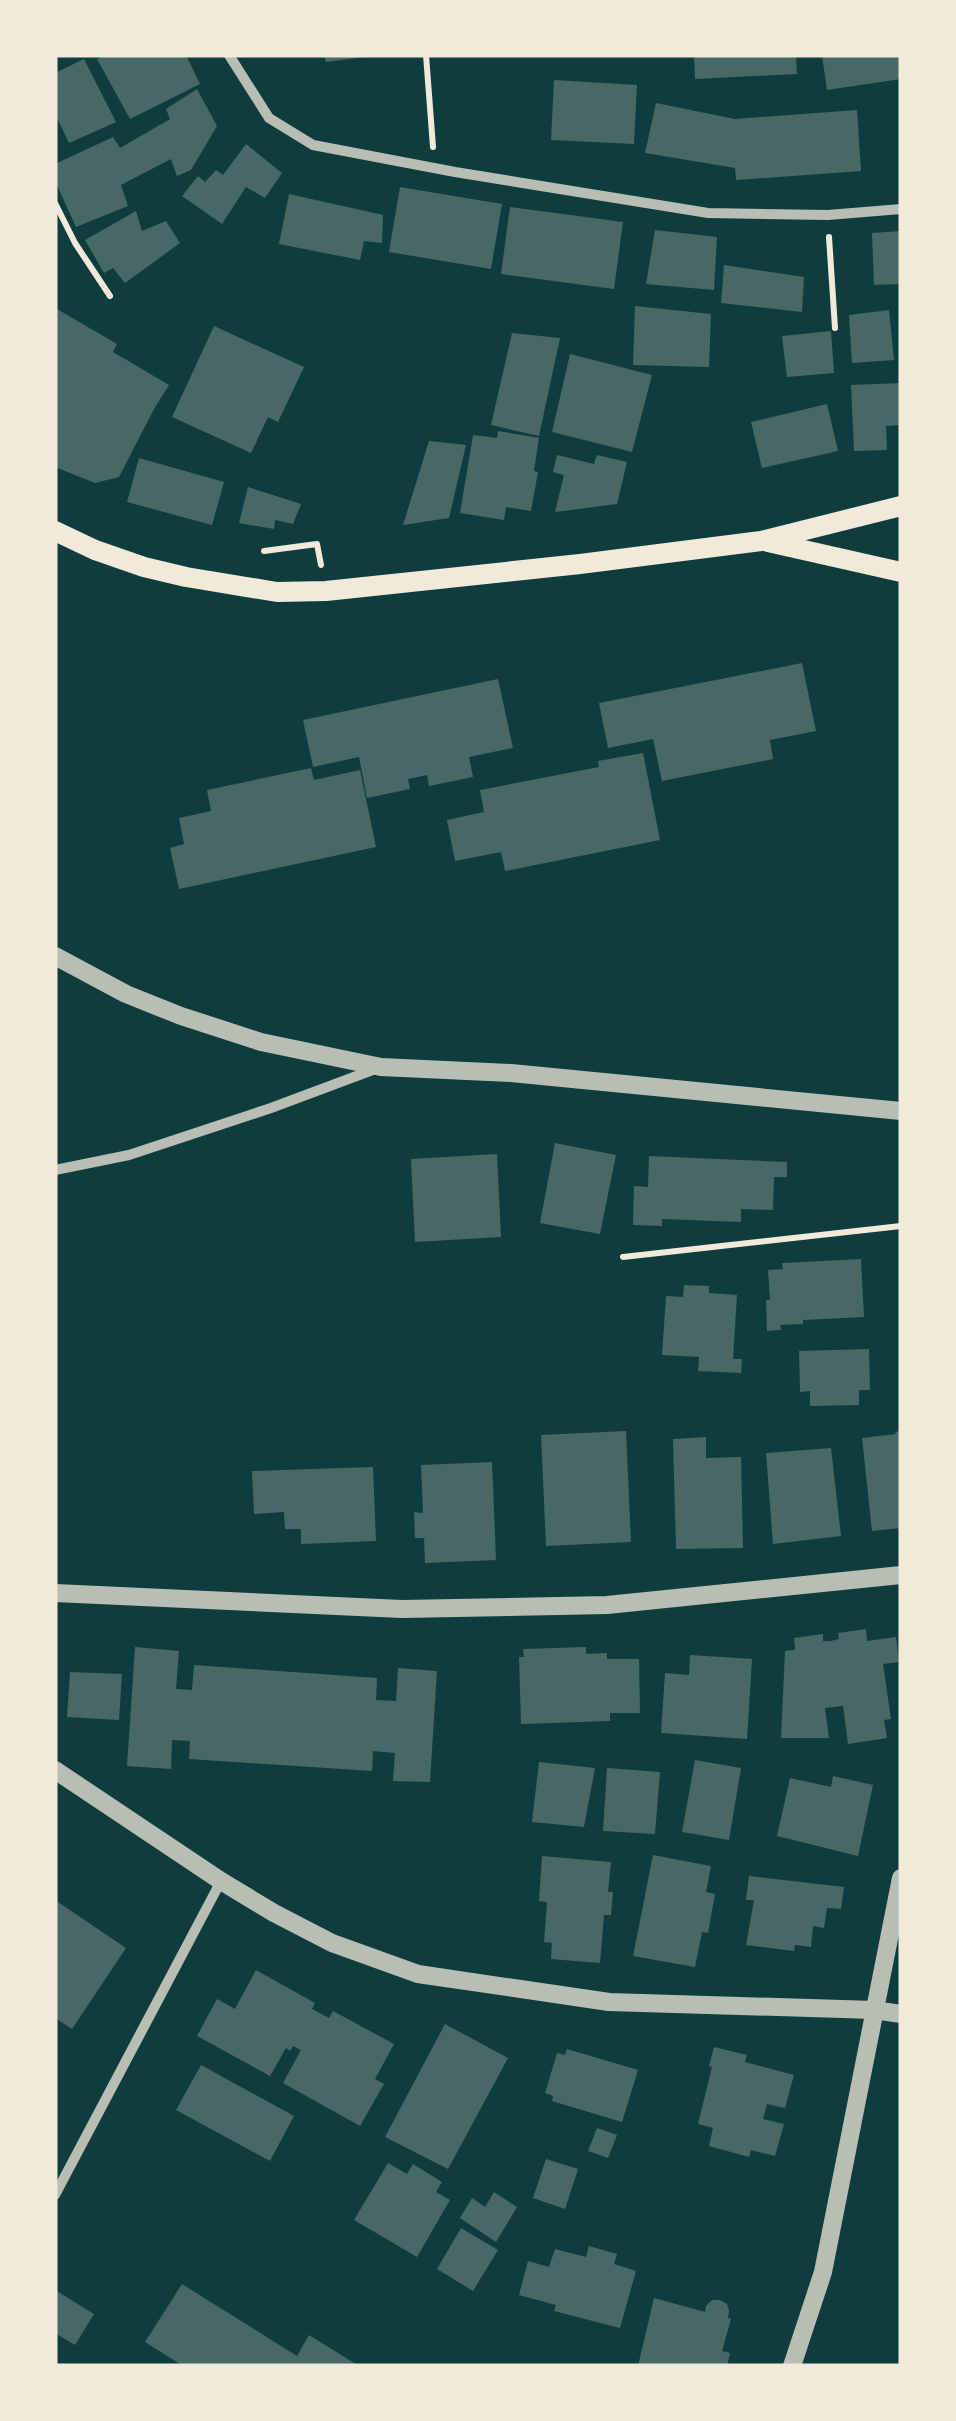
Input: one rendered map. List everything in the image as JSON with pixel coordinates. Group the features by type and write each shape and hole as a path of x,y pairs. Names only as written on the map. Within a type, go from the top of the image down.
{"main road":[{"path":"55,531 144,567 201,580 277,592 326,592 761,540 901,506"},
{"path":"761,540 901,572"}],"street":[{"path":"229,55 270,118 314,145 708,213 828,216 901,209"},
{"path":"55,956 126,994 181,1016 261,1042 381,1067 530,1075 901,1111"},
{"path":"55,1170 129,1155 381,1067"},
{"path":"55,1593 402,1609 608,1605 901,1575"},
{"path":"55,1770 220,1881 332,1943 418,1974 608,2002 901,2014"},
{"path":"792,2366 823,2272 901,1878"},
{"path":"55,2196 220,1881"}],"path":[{"path":"426,55 434,168"},
{"path":"55,203 74,243 110,296"},
{"path":"828,216 835,328"},
{"path":"264,551 316,544"},
{"path":"623,1257 901,1226"}],"building":[{"path":"105,55 186,55 200,84 130,119 97,59"},
{"path":"324,55 365,55 365,57 326,62"},
{"path":"694,55 796,55 797,74 695,79"},
{"path":"822,55 901,55 901,79 827,90"},
{"path":"84,59 116,122 69,143 58,120 55,121 55,73"},
{"path":"554,80 637,85 634,144 551,140"},
{"path":"197,89 217,126 191,170 177,176 171,159 121,185 128,206 76,227 55,181 55,164 113,137 120,148 170,119 166,109"},
{"path":"656,103 735,119 857,110 861,171 736,180 735,168 645,153"},
{"path":"246,144 282,173 265,198 246,187 222,224 182,196 198,176 205,182 216,170 223,175"},
{"path":"400,187 502,204 491,269 389,252"},
{"path":"289,194 383,215 382,243 364,241 360,260 279,244"},
{"path":"510,207 623,222 614,289 501,274"},
{"path":"136,211 142,231 166,221 180,243 125,283 113,268 104,273 85,240"},
{"path":"655,230 717,237 714,290 646,284"},
{"path":"901,231 901,284 874,285 872,233"},
{"path":"724,265 804,277 802,312 721,303"},
{"path":"635,306 711,314 709,367 633,365"},
{"path":"57,309 117,344 113,352 169,385 119,477 95,483 55,467"},
{"path":"889,310 894,360 852,363 849,315"},
{"path":"214,326 304,367 278,422 268,417 251,453 172,417"},
{"path":"831,331 834,373 787,377 782,336"},
{"path":"512,333 560,338 539,436 491,425"},
{"path":"570,354 652,375 632,452 552,432"},
{"path":"901,383 901,425 886,426 887,450 854,451 851,385"},
{"path":"827,404 838,451 762,468 751,422"},
{"path":"498,431 539,438 531,511 506,507 504,520 460,513 473,435 497,438"},
{"path":"429,441 466,445 449,518 403,525"},
{"path":"557,455 594,464 597,455 627,462 617,504 555,512 564,475 553,472"},
{"path":"139,458 224,482 212,525 127,502"},
{"path":"248,487 301,504 293,524 275,520 274,529 239,523"},
{"path":"802,663 816,731 770,740 773,759 662,781 653,739 608,748 599,703"},
{"path":"498,679 513,748 469,757 473,777 429,786 427,775 408,779 410,789 367,798 359,757 313,767 303,720"},
{"path":"643,753 660,840 505,871 501,852 455,861 447,820 484,812 480,790 599,767 598,761"},
{"path":"311,768 314,780 360,770 376,847 179,889 170,848 184,844 179,818 211,811 207,790"},
{"path":"555,1143 616,1155 600,1234 540,1223"},
{"path":"497,1154 501,1237 415,1242 411,1159"},
{"path":"649,1156 787,1162 787,1177 774,1177 773,1210 741,1209 741,1222 662,1219 662,1226 633,1225 634,1186 648,1187"},
{"path":"861,1259 864,1317 803,1320 803,1324 780,1325 781,1330 767,1331 768,1270 783,1269 782,1263"},
{"path":"684,1285 709,1286 709,1293 737,1295 733,1359 742,1359 741,1373 698,1371 699,1357 662,1355 666,1296 683,1297"},
{"path":"869,1349 870,1390 859,1390 859,1405 810,1406 810,1391 800,1392 799,1351"},
{"path":"626,1431 631,1542 546,1546 541,1435"},
{"path":"901,1431 901,1528 872,1531 862,1438"},
{"path":"706,1437 706,1458 741,1457 743,1548 676,1549 673,1439"},
{"path":"831,1448 841,1536 773,1544 766,1453"},
{"path":"492,1462 496,1560 425,1563 424,1538 415,1538 414,1512 423,1513 421,1465"},
{"path":"373,1467 376,1541 301,1544 301,1529 285,1529 284,1512 254,1514 252,1471"},
{"path":"866,1629 867,1641 896,1637 899,1662 883,1664 891,1719 884,1720 887,1738 848,1744 843,1706 825,1708 829,1738 781,1738 785,1651 795,1650 794,1638 823,1634 823,1641 831,1641 839,1639 838,1633"},
{"path":"135,1647 179,1651 176,1689 192,1690 194,1665 377,1678 376,1700 396,1701 398,1668 437,1671 430,1782 393,1781 395,1753 373,1751 372,1771 189,1759 190,1741 172,1740 171,1769 127,1766"},
{"path":"586,1647 586,1654 607,1653 607,1659 639,1659 640,1713 610,1713 610,1721 521,1724 519,1657 524,1657 523,1649"},
{"path":"690,1655 752,1659 747,1739 661,1733 665,1673 689,1675"},
{"path":"70,1672 122,1674 119,1720 67,1717"},
{"path":"695,1760 741,1768 729,1840 682,1832"},
{"path":"539,1762 595,1768 584,1827 532,1822"},
{"path":"607,1768 660,1772 655,1834 603,1831"},
{"path":"833,1776 873,1785 858,1856 777,1836 790,1778 831,1787"},
{"path":"653,1855 711,1866 706,1892 715,1894 708,1933 702,1932 695,1967 633,1956"},
{"path":"542,1856 611,1862 611,1915 604,1915 600,1963 551,1959 552,1943 544,1942 547,1902 539,1901"},
{"path":"749,1876 844,1887 841,1909 827,1908 824,1928 813,1926 811,1947 795,1945 794,1951 746,1945 754,1900 746,1900"},
{"path":"55,1900 126,1948 72,2029 55,2018"},
{"path":"256,1970 315,2003 312,2009 329,2018 333,2011 394,2044 375,2079 384,2084 360,2126 283,2083 301,2050 286,2048 270,2076 197,2036 217,1999 235,2009"},
{"path":"445,2024 508,2058 448,2169 385,2137"},
{"path":"714,2047 747,2055 745,2062 794,2075 785,2108 767,2104 763,2119 784,2124 775,2156 751,2150 749,2157 709,2146 713,2128 698,2124"},
{"path":"567,2049 638,2070 622,2122 552,2101 553,2096 545,2093 557,2053 565,2055"},
{"path":"201,2065 294,2116 270,2161 176,2110"},
{"path":"597,2128 617,2135 608,2158 588,2151"},
{"path":"546,2159 578,2169 565,2209 533,2198"},
{"path":"388,2163 407,2174 413,2164 442,2182 436,2192 450,2200 417,2257 354,2220"},
{"path":"494,2192 517,2207 496,2242 460,2218 472,2198 485,2207"},
{"path":"461,2228 498,2250 473,2291 437,2269"},
{"path":"589,2246 617,2254 614,2264 636,2271 620,2328 554,2311 556,2305 519,2295 528,2261 549,2267 555,2249 586,2257"},
{"path":"182,2284 297,2356 309,2335 359,2366 183,2366 145,2342"},
{"path":"55,2290 94,2314 75,2345 55,2333"},
{"path":"654,2298 705,2312 712,2300 727,2304 731,2319 722,2351 730,2353 727,2366 638,2366"}]}
